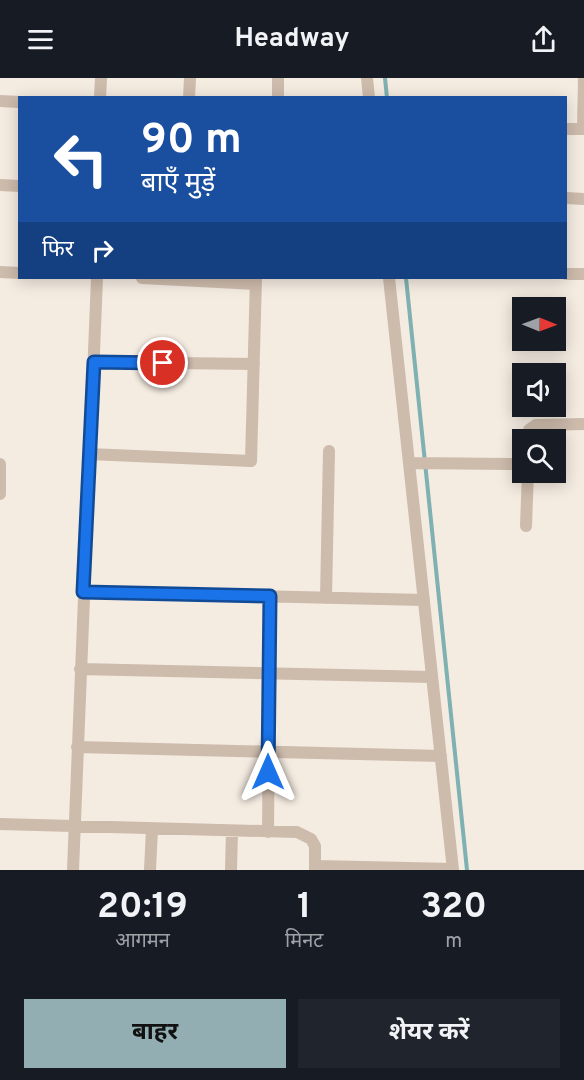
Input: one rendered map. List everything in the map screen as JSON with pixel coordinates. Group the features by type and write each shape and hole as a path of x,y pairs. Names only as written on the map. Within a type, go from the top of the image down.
{"street":[{"path":"100,96 101,78"},
{"path":"189,96 190,78"},
{"path":"278,78 278,96"},
{"path":"367,78 369,96"},
{"path":"567,129 583,129 584,78"},
{"path":"0,101 18,102"},
{"path":"0,185 18,186"},
{"path":"567,198 584,199"},
{"path":"0,272 18,273"},
{"path":"567,274 584,274"},
{"path":"73,870 97,279"},
{"path":"89,454 251,461 256,281 180,279"},
{"path":"0,824 305,834 315,846 316,868 453,870 424,600 415,463 389,279"},
{"path":"94,362 254,364"},
{"path":"530,429 536,425 584,424"},
{"path":"326,598 330,451"},
{"path":"415,463 512,464"},
{"path":"0,464 0,494"},
{"path":"526,526 528,483"},
{"path":"83,592 424,600"},
{"path":"268,832 270,596"},
{"path":"80,669 432,677"},
{"path":"77,747 441,756"},
{"path":"150,870 152,829"},
{"path":"231,870 232,831"}],"waterway":[{"path":"385,78 387,96"},
{"path":"406,279 467,870"}],"route":[{"path":"163,363 94,362 83,592 270,596 268,772"}]}
